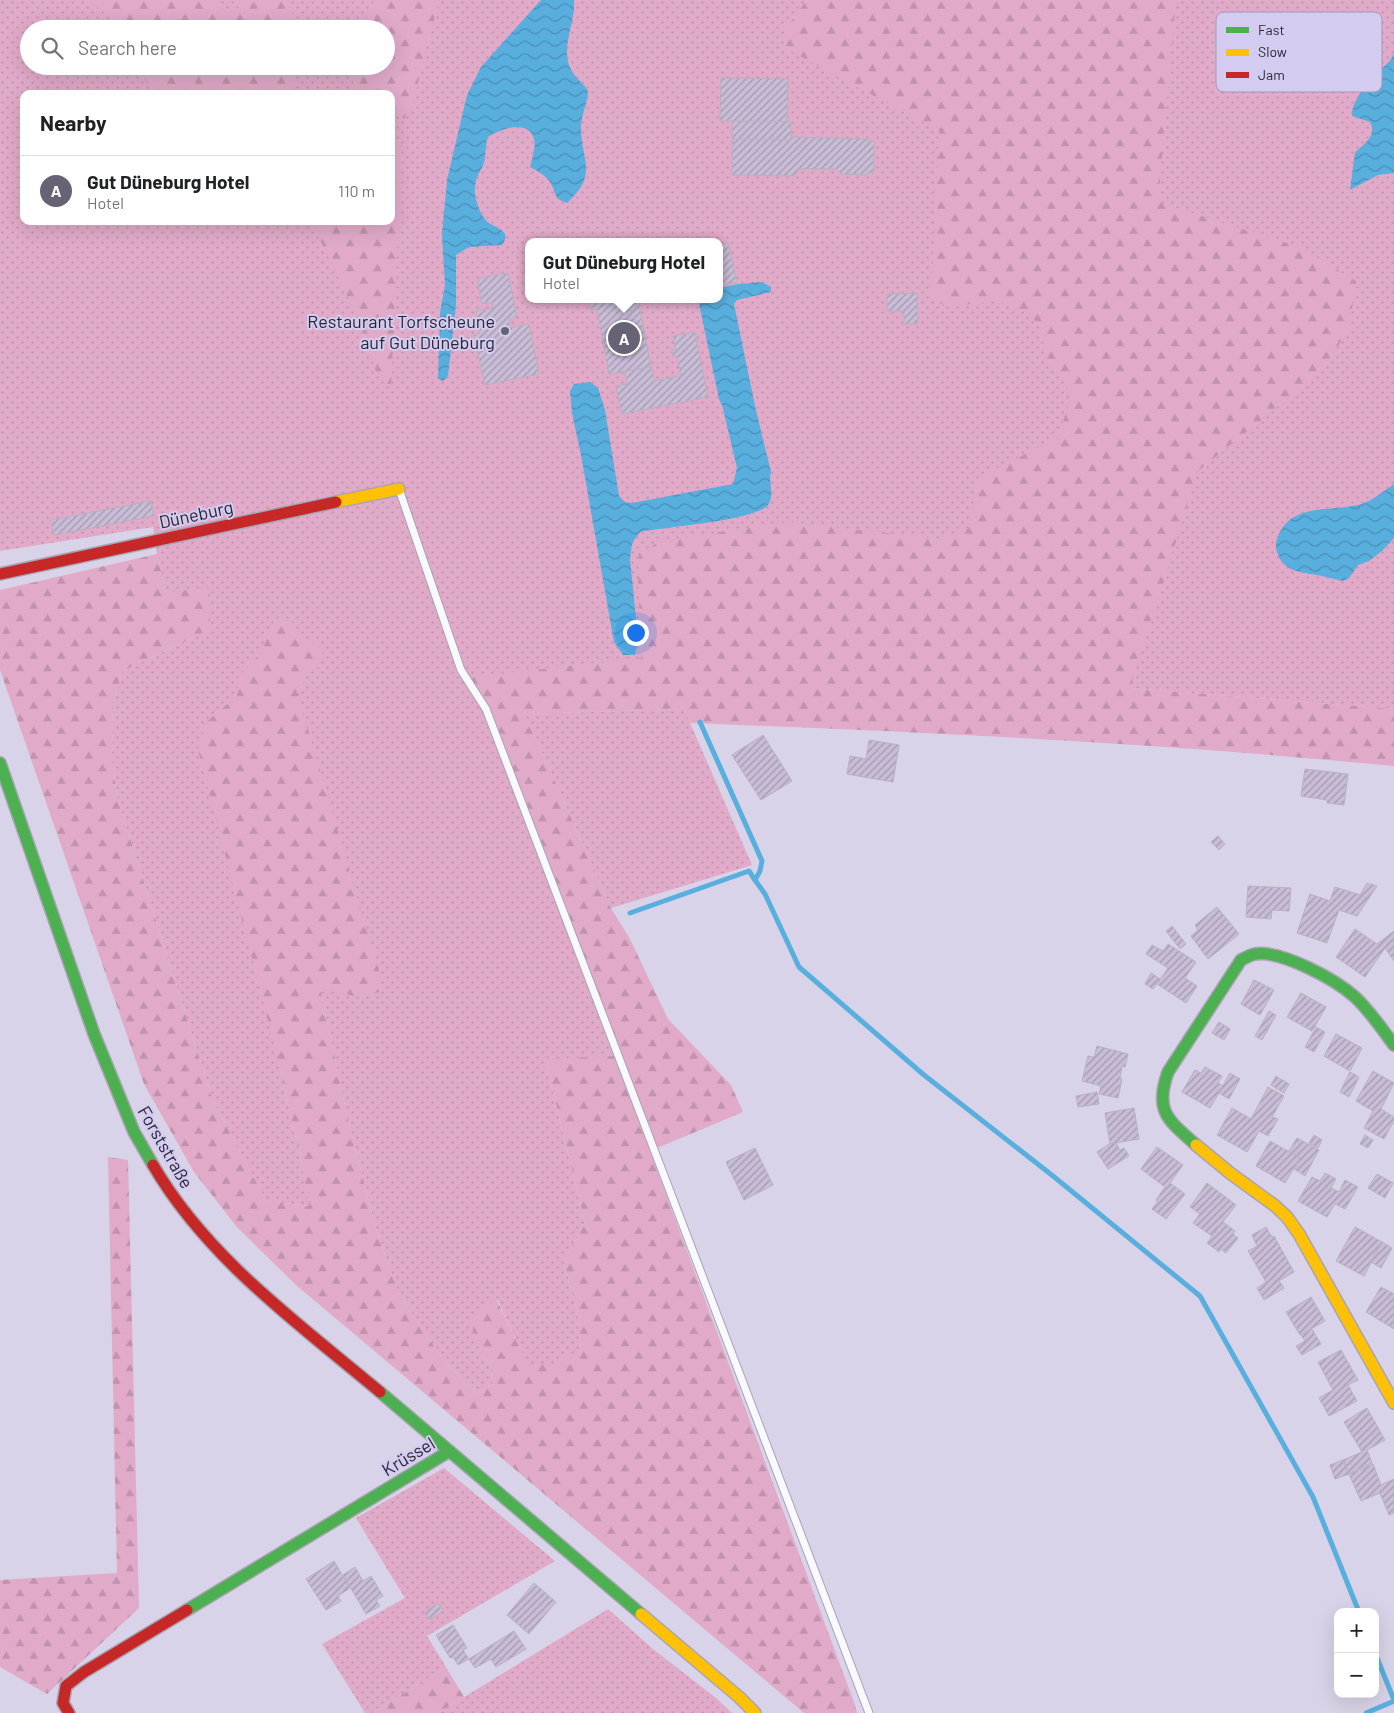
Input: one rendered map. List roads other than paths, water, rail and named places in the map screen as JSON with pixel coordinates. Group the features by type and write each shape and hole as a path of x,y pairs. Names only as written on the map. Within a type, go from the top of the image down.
{"street":[{"name":"Düneburg","path":"0,574 399,489"},
{"name":"Forststraße","path":"0,763 101,1051 134,1132 165,1186 192,1222 240,1274 448,1452"},
{"path":"1394,1045 1377,1020 1354,996 1332,980 1296,963 1278,957 1255,954 1241,960 1168,1072 1162,1088 1162,1106 1171,1122 1187,1138 1274,1205 1300,1234 1394,1403"},
{"name":"Krüssel","path":"69,1713 63,1703 66,1686 84,1672 448,1452 739,1697 755,1713"}],"lane":[{"path":"399,489 461,670 486,709 869,1713"}],"water":[{"path":"541,0 574,0 567,55 573,73 588,91 581,125 586,174 583,183 567,203 557,197 546,177 530,167 534,153 534,139 531,133 526,129 514,127 488,137 484,163 477,176 475,196 485,219 505,233 505,240 502,245 469,247 456,255 456,305 448,376 443,381 438,379 440,313 445,285 442,234 447,180 467,95 481,67"},
{"path":"1394,53 1394,173 1378,175 1350,190 1355,153 1369,139 1372,131 1370,122 1352,116 1352,111 1361,92 1382,92 1382,68"},
{"path":"762,282 771,287 771,292 737,300 734,304 771,472 770,502 760,511 746,515 708,523 640,532 632,543 630,559 638,638 635,655 623,655 614,642 572,413 570,391 574,384 590,382 598,388 605,410 619,496 625,502 632,503 733,484 737,468 719,399 699,303 723,303 723,287"},
{"path":"1394,484 1394,538 1369,561 1358,565 1349,578 1343,581 1293,570 1283,563 1277,552 1276,541 1288,521 1307,512 1362,504"}],"waterway":[{"path":"700,722 762,861 760,871 755,880 765,894 799,967 924,1075 1053,1176 1200,1296 1313,1497 1357,1608"},
{"path":"630,913 749,871 755,880"},
{"path":"1379,1663 1394,1700"},
{"path":"1366,1713 1394,1701"}],"place":[{"name":"Restaurant Torfscheune auf Gut Düneburg","path":"505,331"},
{"name":"Gut Düneburg Hotel","path":"624,338"}]}
